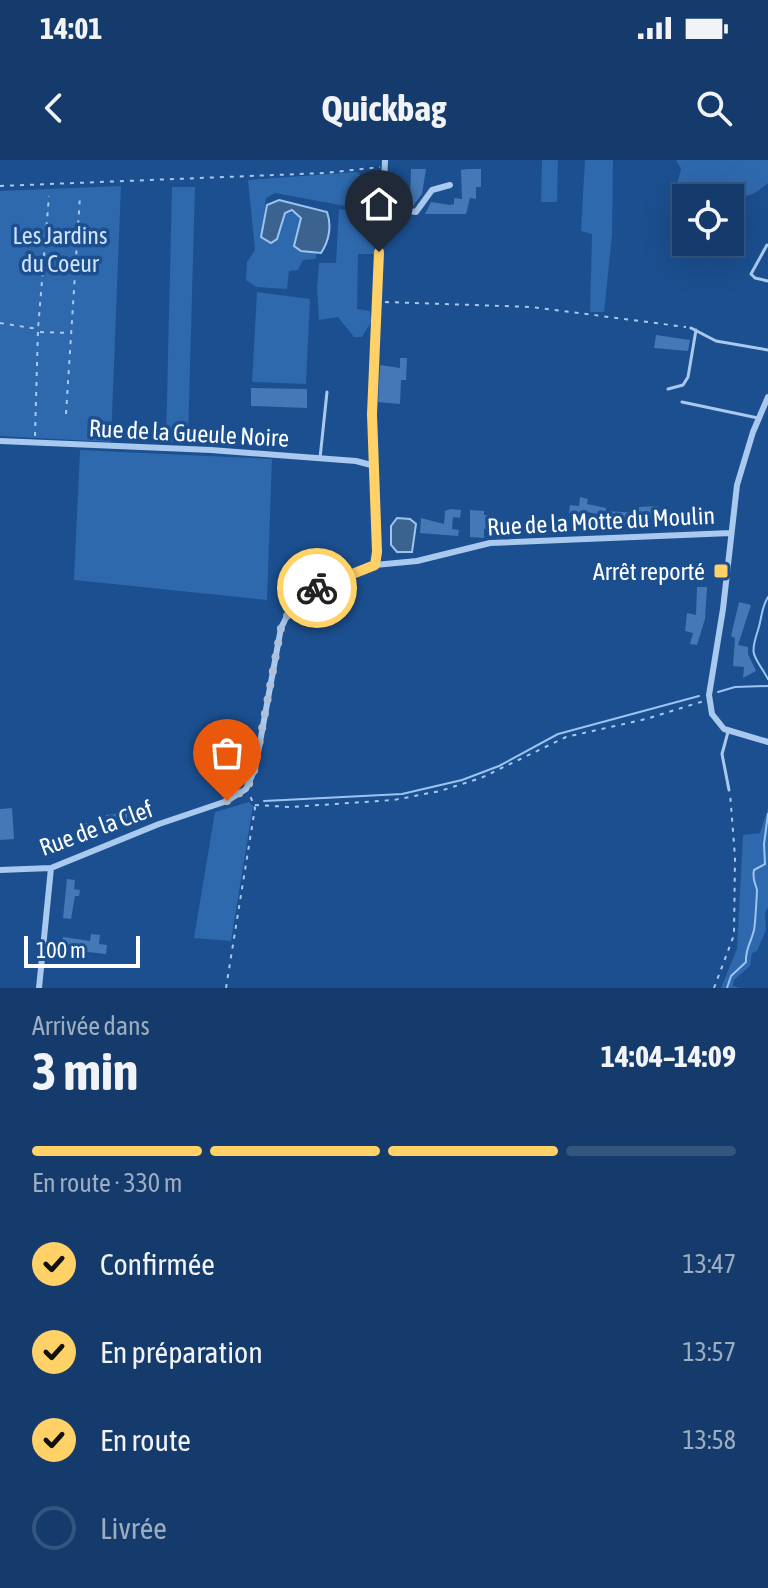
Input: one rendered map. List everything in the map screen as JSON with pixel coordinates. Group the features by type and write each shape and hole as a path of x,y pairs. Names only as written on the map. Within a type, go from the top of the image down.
{"street":[{"path":"375,565 372,414 385,164"},
{"path":"383,207 416,212 432,190 450,185"},
{"path":"768,397 758,418 737,485 723,609 709,695 716,721 728,732 768,742"},
{"name":"Rue de la Gueule Noire","path":"0,441 211,450 320,458 375,466"},
{"name":"Rue de la Motte du Moulin","path":"246,789 255,769 273,663 286,616 313,590 375,565 417,561 490,543 731,533"},
{"name":"Rue de la Clef","path":"0,870 51,868 159,824 227,801 246,789"},
{"path":"39,988 51,868"}],"lane":[{"path":"767,245 751,274 768,281"},
{"path":"668,389 683,385 688,377 693,329 716,341 768,350"},
{"path":"320,458 327,392"},
{"path":"682,402 758,418"},
{"path":"728,732 722,754 729,790"}],"path":[{"path":"0,186 385,164"},
{"path":"35,437 38,330 49,196"},
{"path":"66,414 80,196"},
{"path":"378,302 532,307 693,329"},
{"path":"0,323 71,333"},
{"path":"255,805 290,807 394,800 440,791 481,778 566,737 646,719 704,701"},
{"path":"226,988 255,805 246,789"},
{"path":"714,988 734,935 734,829 729,790"}],"green space":[{"path":"542,160 558,160 557,202 541,202"},
{"path":"585,160 613,160 612,235 604,312 590,312 592,234 581,231"},
{"path":"676,160 768,160 768,183 744,196 744,184 677,184 681,169"},
{"path":"358,172 363,180 363,189 361,196 352,198 351,207 275,193 266,198 261,237 277,239 285,213 298,212 301,218 294,246 301,251 316,253 316,259 303,260 298,270 289,271 287,289 256,287 246,280 247,262 255,250 248,180"},
{"name":"Les Jardins du Coeur","path":"121,186 111,442 0,436 0,191"},
{"path":"172,187 195,187 188,440 166,443"},
{"path":"339,209 374,212 374,254 358,254 357,309 370,311 371,322 362,337 354,337 338,317 319,320 319,263 336,263"},
{"path":"257,292 310,299 306,384 252,382"},
{"path":"80,450 272,459 267,600 74,580"},
{"path":"249,802 253,806 231,941 194,938 215,812"},
{"path":"768,808 766,930 757,951 752,953 750,966 734,980 733,986 741,988 721,988 737,949 743,835 760,833"}],"shaded area":[{"path":"279,200 327,212 329,233 321,253 301,251 294,246 301,218 292,210 285,213 277,239 271,243 261,237 267,205"},
{"path":"397,518 410,519 416,524 412,552 397,552 391,545 391,526"}],"building":[{"path":"411,169 426,169 422,194 413,206 394,203 395,196 410,197"},
{"path":"481,169 481,187 476,187 476,199 470,198 466,214 425,214 431,202 450,205 454,204 454,198 462,199 461,170"},
{"path":"656,335 690,340 688,351 654,348"},
{"path":"400,358 407,358 406,380 401,380 400,404 378,402 380,365 400,368"},
{"path":"251,388 307,389 307,408 251,406"},
{"path":"580,497 588,499 587,504 606,508 606,511 639,513 639,507 658,506 659,519 614,522 614,517 587,512 585,527 579,526 578,531 571,530 573,515 569,514 570,505 579,506"},
{"path":"461,510 460,518 453,517 452,529 459,530 458,536 420,533 421,518 444,524 445,511"},
{"path":"470,510 484,511 484,515 490,515 489,529 484,529 484,538 470,537"},
{"path":"697,587 707,587 705,619 697,645 690,644 693,633 685,631 687,613 696,615"},
{"path":"739,602 751,605 738,645 748,647 756,671 743,678 744,667 733,666 735,638 731,636"},
{"path":"12,808 14,839 0,840 0,809"},
{"path":"127,813 127,824 111,825 111,832 85,833 85,823 99,823 99,819 106,820 106,815"},
{"path":"67,879 75,880 74,889 80,890 79,896 75,896 71,919 63,918"},
{"path":"91,934 100,935 99,944 107,945 106,954 61,949 63,937 90,941"}],"waterway":[{"path":"768,597 754,651 768,679"},
{"path":"718,692 735,687 768,686"},
{"path":"264,801 402,794 462,780 499,766 558,734 699,696"},
{"path":"727,988 731,976 746,962 754,930 757,890 753,873 765,864 768,814"}],"way so far":[{"path":"227,801 246,789 253,777 273,663 286,616 298,601 317,588"}],"place":[{"name":"Arrêt reporté","path":"721,571"}],"route":[{"path":"317,588 375,565 372,414 379,252"}]}
